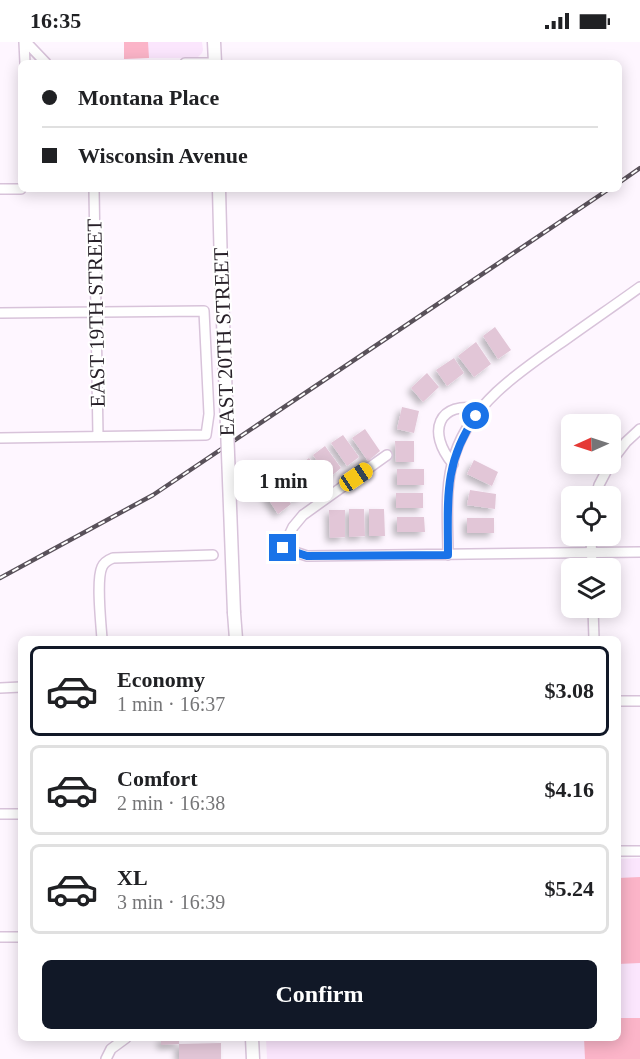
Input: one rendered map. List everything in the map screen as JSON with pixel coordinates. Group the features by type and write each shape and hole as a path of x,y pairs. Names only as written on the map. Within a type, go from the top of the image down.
{"main road":[{"path":"214,42 215,60"},
{"name":"EAST 20TH STREET","path":"219,192 236,636"},
{"path":"252,1041 252,1059"}],"street":[{"path":"25,42 25,60"},
{"path":"25,42 43,60"},
{"path":"0,189 18,189"},
{"name":"EAST 19TH STREET","path":"94,192 98,436"},
{"path":"448,555 448,485 463,434 496,393 523,370 640,287"},
{"path":"0,313 204,310 209,414 206,435 0,438"},
{"path":"453,464 443,452 440,443 438,433 440,424 450,411 459,407 482,409"},
{"path":"621,449 640,429"},
{"path":"387,455 303,515 293,527 283,548 307,556 640,552"},
{"path":"592,546 592,558"},
{"path":"102,636 100,577 103,564 113,558 213,555"},
{"path":"593,618 594,636"},
{"path":"0,688 18,687"},
{"path":"621,701 640,701"},
{"path":"0,814 18,814"},
{"path":"621,852 640,851"},
{"path":"0,937 18,937"},
{"path":"106,1059 111,1049 122,1041"}],"shaded area":[{"path":"124,42 148,42 149,58 124,59"},
{"path":"146,42 202,42 203,50 197,58 146,58"},
{"path":"640,858 640,1059 267,1059 266,1041 621,1041 621,859"},
{"path":"640,877 640,963 621,964 621,878"},
{"path":"621,1018 640,1018 640,1059 585,1059 584,1041 621,1041"}],"building":[{"path":"495,327 511,350 498,359 483,336"},
{"path":"476,342 491,364 474,377 458,356"},
{"path":"454,358 464,373 447,386 436,370"},
{"path":"427,373 439,387 423,402 411,388"},
{"path":"402,407 419,411 414,433 397,429"},
{"path":"365,429 380,451 368,461 352,438"},
{"path":"343,435 359,457 347,466 331,443"},
{"path":"395,441 414,441 414,462 396,462"},
{"path":"325,446 341,468 329,478 313,455"},
{"path":"309,458 325,480 313,490 297,467"},
{"path":"474,460 498,472 492,486 467,474"},
{"path":"292,468 308,490 295,500 279,477"},
{"path":"397,469 424,469 424,485 397,485"},
{"path":"275,482 291,504 278,514 263,491"},
{"path":"470,490 496,494 495,509 467,505"},
{"path":"396,493 423,493 423,508 396,508"},
{"path":"349,509 364,509 365,536 349,537"},
{"path":"369,509 384,509 385,536 369,536"},
{"path":"329,510 345,510 345,537 330,538"},
{"path":"397,517 424,517 425,532 397,532"},
{"path":"467,518 494,518 494,533 467,533"},
{"path":"161,1041 179,1041 179,1044 161,1045"},
{"path":"221,1043 221,1059 179,1059 179,1044"}],"railway":[{"path":"622,181 640,168"},
{"path":"0,578 153,495 605,192"}],"route":[{"path":"283,548 307,556 448,555 448,485 454,456 463,434 476,416"}]}
